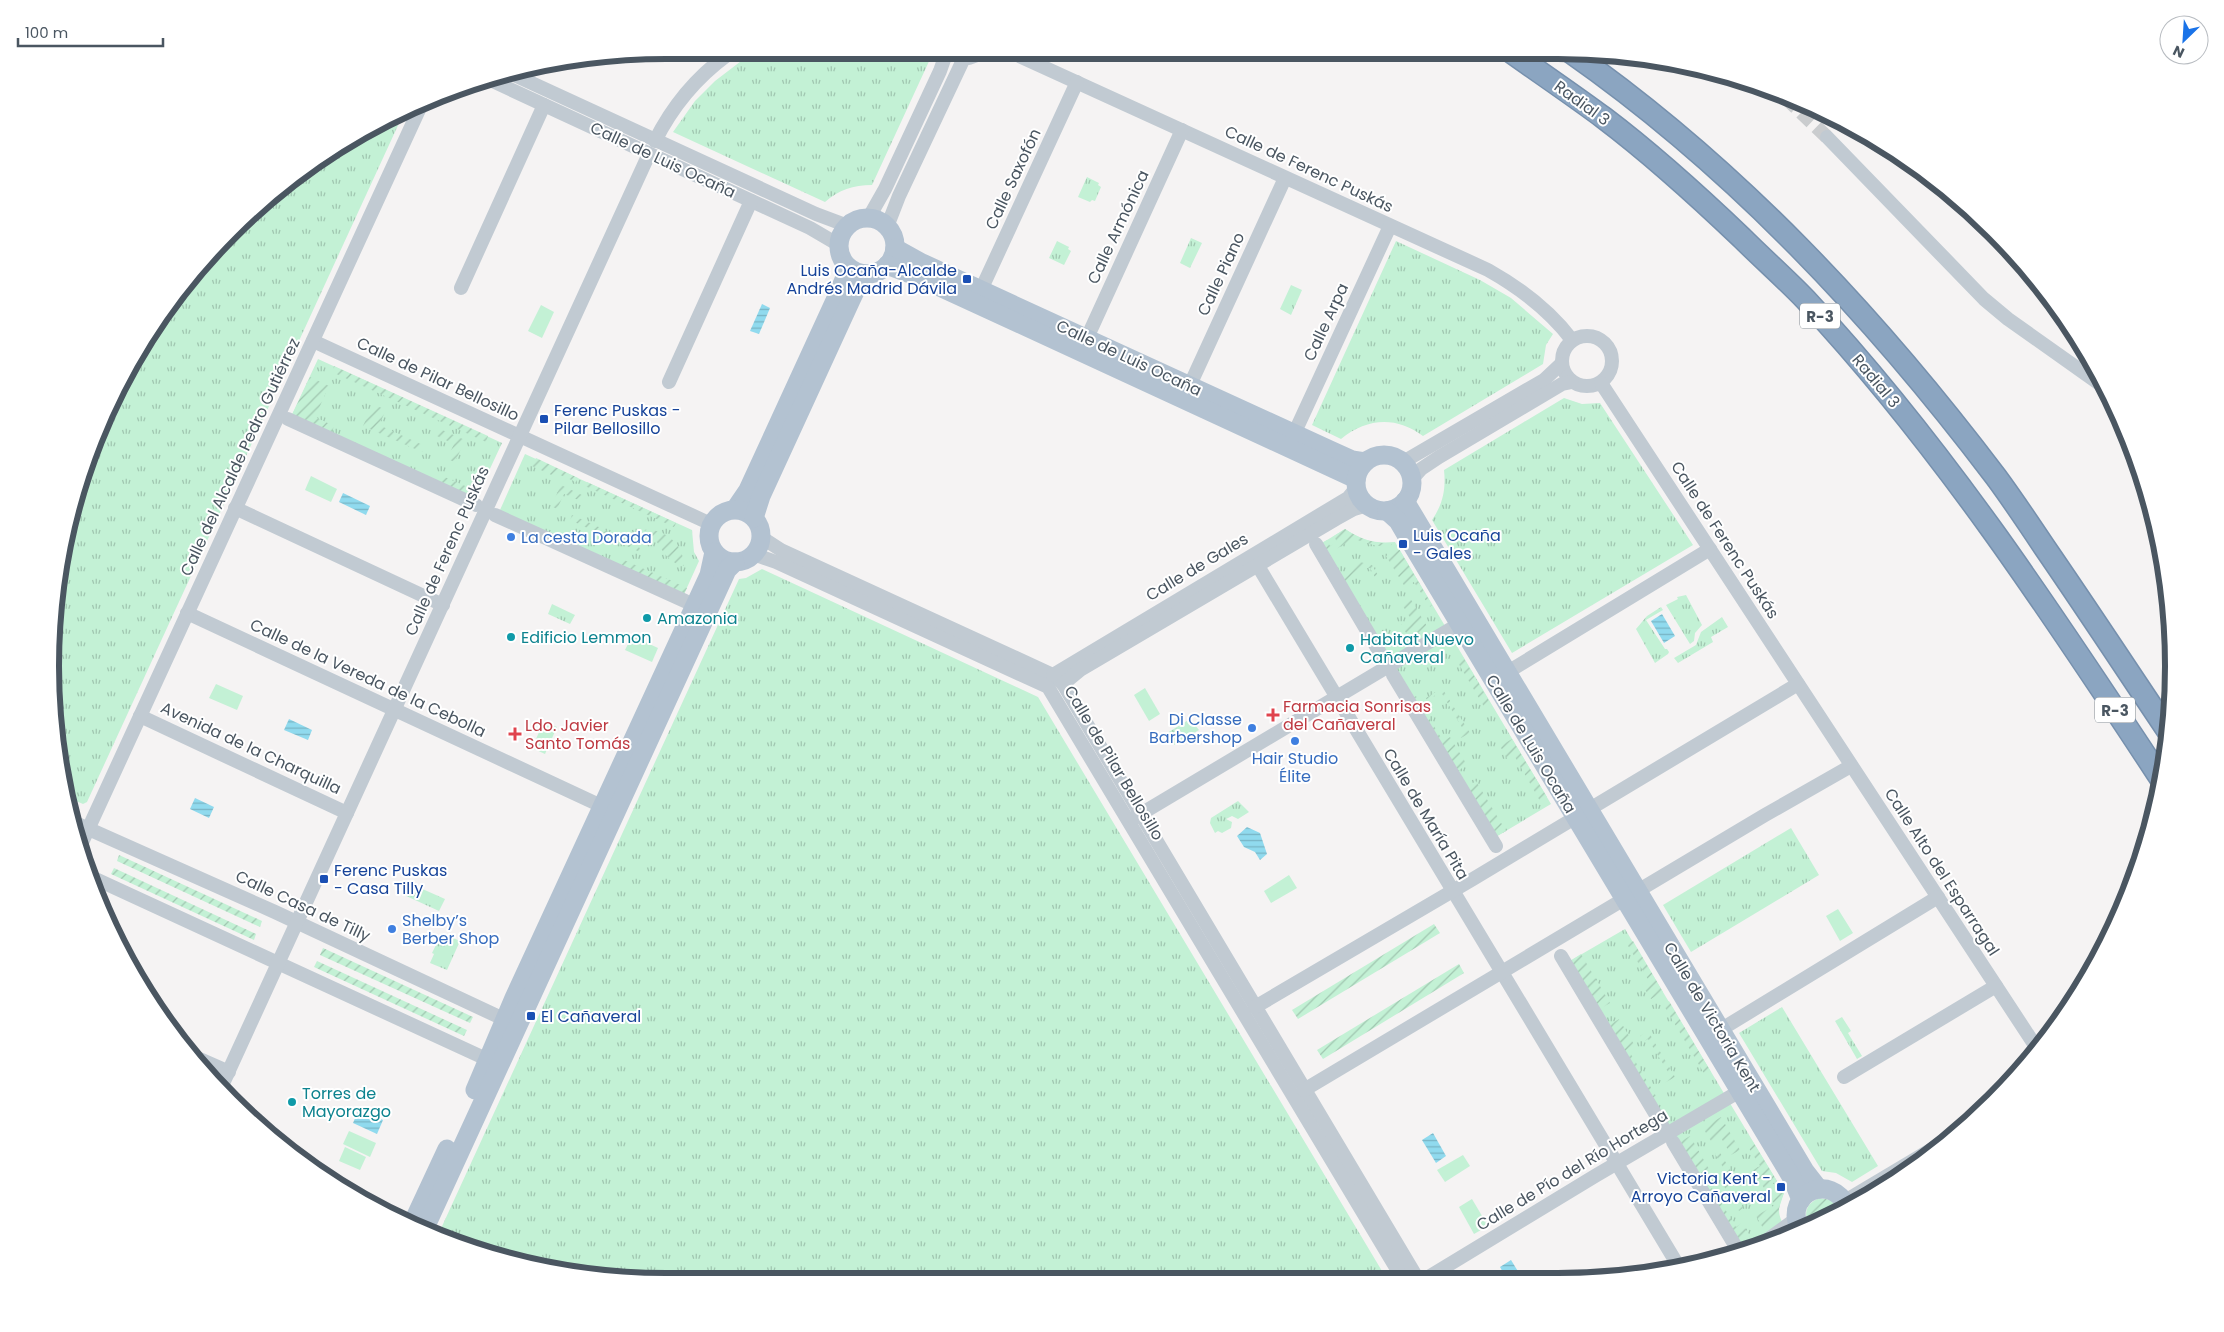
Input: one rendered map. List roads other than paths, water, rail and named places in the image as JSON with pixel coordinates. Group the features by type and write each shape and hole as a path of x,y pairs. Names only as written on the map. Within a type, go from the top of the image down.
{"highway":[{"name":"Radial 3","path":"1520,59 1604,118 1684,183 1804,298 1861,361 1934,451 1994,532 2068,639 2156,773"},
{"name":"Radial 3","path":"1579,60 1679,136 1756,205 1826,275 1885,339 1997,478 2162,723"}],"main road":[{"path":"868,219 881,223 893,237 891,257 878,272 866,274 847,266 841,256 839,245 840,238 848,226 857,220 868,219"},
{"name":"Calle de Luis Ocaña","path":"891,257 981,290 1352,460 1365,462"},
{"name":"Calle de Luis Ocaña","path":"891,257 967,299 1356,484"},
{"path":"735,509 748,490 769,446 838,294 847,266"},
{"path":"754,518 761,496 859,284 866,274"},
{"path":"1384,455 1397,458 1403,462 1412,479 1411,491 1405,501 1394,509 1388,510 1377,510 1367,505 1362,500 1356,484 1365,462 1384,455"},
{"name":"Calle de Luis Ocaña","path":"1405,501 1506,673 1582,814"},
{"path":"610,810 709,575 714,552 708,536 711,524 718,515 735,509 749,513 758,523 761,537 760,543 753,554 742,561 735,562 728,561 714,552"},
{"name":"Calle de Luis Ocaña","path":"1388,510 1398,521 1459,624 1602,846"},
{"path":"427,1224 511,1022 610,810 722,581 735,562"},
{"name":"Calle de Victoria Kent","path":"1602,846 1740,1091 1792,1178 1801,1200"},
{"name":"Calle de Victoria Kent","path":"1631,895 1720,1030 1805,1171 1819,1189"},
{"path":"415,1219 476,1087 493,1062"},
{"path":"1798,1223 1797,1209 1801,1200 1809,1192 1819,1189 1836,1193 1844,1202"}],"street":[{"path":"656,140 685,94 705,73 723,59"},
{"path":"868,219 876,208 889,181 944,59"},
{"path":"886,227 957,59"},
{"name":"Calle de Ferenc Puskás","path":"1026,59 1506,280 1532,299 1555,320 1572,340"},
{"name":"Calle de Luis Ocaña","path":"518,77 848,226"},
{"name":"Calle Saxofón","path":"981,290 1077,82"},
{"name":"Calle de Luis Ocaña","path":"497,83 830,238 839,245"},
{"path":"461,288 544,105"},
{"name":"Calle del Alcalde Pedro Gutiérrez","path":"84,839 418,112"},
{"name":"Calle Armónica","path":"1087,338 1182,130"},
{"path":"1827,137 1984,299 2008,319 2094,381"},
{"name":"Calle de Ferenc Puskás","path":"224,1081 649,154"},
{"name":"Calle Piano","path":"1190,385 1285,178"},
{"path":"669,382 751,201"},
{"name":"Calle Arpa","path":"1294,434 1390,226"},
{"path":"1412,479 1421,469 1562,384 1572,382 1586,387 1601,383 1607,378 1613,363 1609,348 1596,337 1588,336 1572,340 1564,351 1561,364 1563,371 1572,382"},
{"name":"Calle de Pilar Bellosillo","path":"313,341 711,524"},
{"path":"1403,462 1544,380 1561,364"},
{"name":"Calle de Ferenc Puskás","path":"1601,383 1819,716"},
{"path":"288,419 476,505"},
{"name":"Calle de Gales","path":"1058,679 1348,498 1356,484"},
{"name":"Calle de Gales","path":"1058,679 1080,670 1354,509 1367,505"},
{"path":"235,508 442,604"},
{"path":"495,514 685,602"},
{"name":"Calle de Pilar Bellosillo","path":"761,537 781,550 1058,679 1134,818 1269,1056 1399,1273"},
{"path":"1316,544 1383,658"},
{"path":"1506,673 1710,550"},
{"name":"Calle de Pilar Bellosillo","path":"753,554 776,562 1048,687 1255,1007 1415,1273"},
{"name":"Calle de María Pita","path":"1258,566 1676,1262"},
{"name":"Calle de la Vereda de la Cebolla","path":"187,613 610,810"},
{"path":"1134,818 1459,624"},
{"path":"1393,674 1496,846"},
{"path":"1255,1007 1798,684"},
{"name":"Avenida de la Charquilla","path":"140,716 347,812"},
{"name":"Calle Alto del Esparragal","path":"1819,716 2034,1044"},
{"path":"1304,1090 1851,766"},
{"name":"Calle Casa de Tilly","path":"79,824 297,922 511,1022"},
{"path":"98,879 493,1062"},
{"path":"1720,1030 1938,897"},
{"path":"1561,956 1662,1125"},
{"path":"1844,1077 1996,986"},
{"path":"206,1062 228,1072"},
{"name":"Calle de Pío del Río Hortega","path":"1433,1273 1740,1091"},
{"path":"1673,1142 1736,1246"}],"water":[{"path":"762,304 770,308 759,334 750,331"},
{"path":"343,493 370,506 366,515 339,502"},
{"path":"1662,614 1675,636 1664,643 1651,621"},
{"path":"289,719 312,730 308,740 284,730"},
{"path":"195,798 214,807 209,818 190,809"},
{"path":"1247,827 1260,833 1267,854 1260,860 1255,852 1244,847 1237,836"},
{"path":"359,1109 383,1120 377,1134 353,1123"},
{"path":"1433,1133 1446,1156 1436,1163 1422,1140"},
{"path":"1511,1260 1519,1273 1503,1273 1500,1267"}],"tunnel":[{"path":"1796,108 1827,137"}],"place":[{"name":"Luis Ocaña-Alcalde Andrés Madrid Dávila","path":"967,279"},
{"name":"Ferenc Puskas - Pilar Bellosillo","path":"544,419"},
{"name":"La cesta Dorada","path":"511,537"},
{"name":"Luis Ocaña - Gales","path":"1403,544"},
{"name":"Amazonia","path":"647,618"},
{"name":"Edificio Lemmon","path":"511,637"},
{"name":"Habitat Nuevo Cañaveral","path":"1350,648"},
{"name":"Farmacia Sonrisas del Cañaveral","path":"1273,715"},
{"name":"Di Classe Barbershop","path":"1252,728"},
{"name":"Ldo. Javier Santo Tomás","path":"515,734"},
{"name":"Hair Studio Élite","path":"1295,741"},
{"name":"Ferenc Puskas - Casa Tilly","path":"324,879"},
{"name":"Shelby’s Berber Shop","path":"392,929"},
{"name":"El Cañaveral","path":"531,1016"},
{"name":"Torres de Mayorazgo","path":"292,1102"},
{"name":"Victoria Kent - Arroyo Cañaveral","path":"1781,1187"}]}
